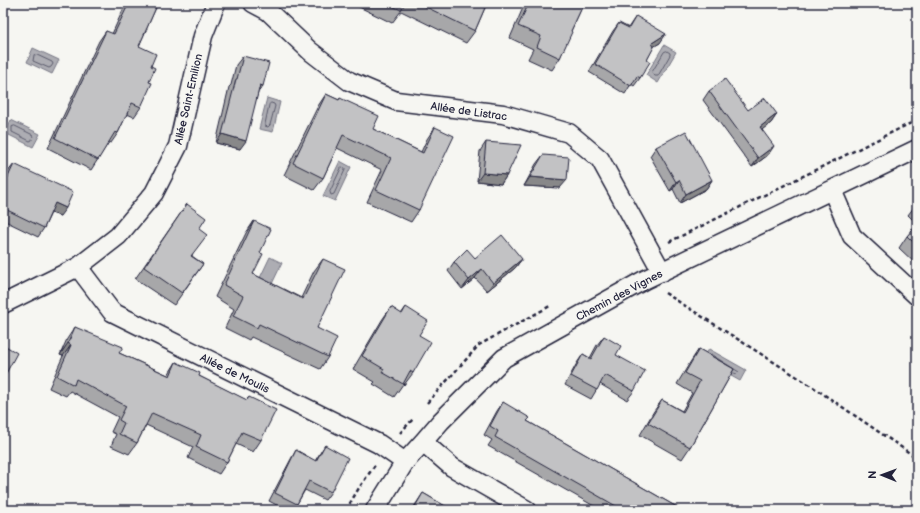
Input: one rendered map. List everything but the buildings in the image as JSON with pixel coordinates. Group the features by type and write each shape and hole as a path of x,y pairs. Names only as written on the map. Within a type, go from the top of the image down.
{"street":[{"name":"Allée Saint-Emilion","path":"3,304 78,267 118,236 154,193 178,146 203,36 216,3"},
{"name":"Allée de Listrac","path":"253,3 268,12 310,50 349,81 396,101 503,114 569,133 600,158 662,272"},
{"name":"Chemin des Vignes","path":"375,510 405,462 441,421 504,358 644,280 917,149"},
{"path":"832,190 852,236 917,296"},
{"name":"Allée de Moulis","path":"78,267 112,312 379,444 405,462"},
{"path":"423,442 452,467 527,510"}],"path":[{"path":"644,280 813,387 917,458"}],"water":[{"path":"664,45 676,52 658,83 646,75"},
{"path":"33,48 59,60 52,74 27,62"},
{"path":"267,98 280,102 273,132 259,129"},
{"path":"11,120 40,134 33,147 5,133"},
{"path":"340,161 351,167 335,201 323,196"},
{"path":"270,257 282,263 270,288 258,282"},
{"path":"709,349 746,370 740,381 703,360"}]}
